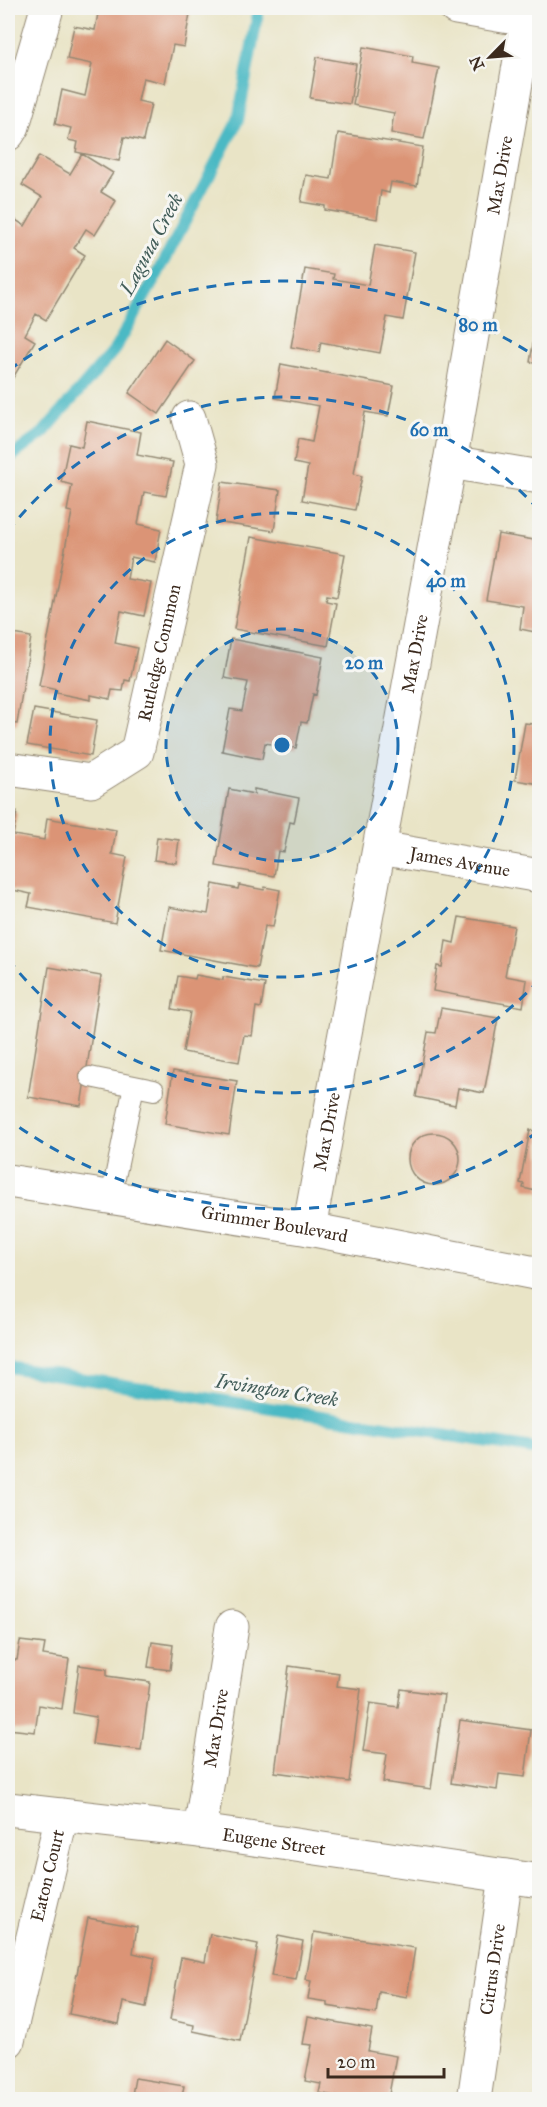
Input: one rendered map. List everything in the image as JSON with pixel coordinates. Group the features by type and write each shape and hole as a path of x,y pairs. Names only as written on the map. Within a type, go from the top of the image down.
{"street":[{"path":"8,134 47,8"},
{"path":"456,8 532,16"},
{"name":"Max Drive","path":"309,1229 532,16"},
{"name":"Rutledge Common","path":"8,770 91,782 138,752 202,464 189,418"},
{"path":"450,462 540,477"},
{"name":"James Avenue","path":"380,848 540,876"},
{"name":"Grimmer Boulevard","path":"8,1181 309,1229 540,1274"},
{"name":"Max Drive","path":"200,1831 232,1627"},
{"name":"Eugene Street","path":"8,1809 200,1831 540,1881"},
{"name":"Eaton Court","path":"8,2042 62,1815"},
{"name":"Citrus Drive","path":"474,2100 506,1876"}],"lane":[{"path":"90,1077 154,1090"},
{"path":"111,1197 134,1086"}],"building":[{"path":"99,8 191,8 184,47 173,45 165,83 143,78 138,101 151,104 143,141 124,137 119,161 76,152 78,142 68,140 71,128 55,124 62,90 85,96 92,64 67,59 74,26 95,30"},
{"path":"363,47 413,56 412,63 439,68 424,139 391,133 394,113 353,105"},
{"path":"317,57 356,64 350,104 310,98"},
{"path":"338,133 423,147 417,186 391,182 389,193 381,191 377,219 325,210 325,206 301,202 306,175 331,179"},
{"path":"82,154 113,173 101,192 116,201 95,235 86,229 74,248 85,255 46,320 36,314 25,335 35,341 8,386 8,215 25,226 42,197 22,185 39,156 70,174"},
{"path":"375,245 415,252 403,320 387,317 380,353 321,342 319,352 291,347 305,269 334,274 333,279 368,285"},
{"path":"538,315 540,315 540,364 530,362"},
{"path":"165,339 195,361 159,414 129,393"},
{"path":"281,364 394,386 388,416 365,412 354,474 362,476 355,510 302,500 308,466 294,463 298,439 312,442 319,406 275,398"},
{"path":"87,421 141,432 137,455 173,462 166,496 144,492 138,524 161,529 155,562 131,557 127,579 151,583 144,616 121,611 115,643 137,648 130,681 125,680 123,691 112,690 110,699 91,695 91,700 56,693 57,690 39,686 72,512 67,511 72,485 61,482 69,444 82,447"},
{"path":"222,482 280,490 274,531 216,522"},
{"path":"498,534 540,541 540,633 520,629 523,606 486,600"},
{"path":"251,537 345,554 337,597 327,595 326,601 336,603 328,646 234,629"},
{"path":"8,633 31,637 17,724 8,723"},
{"path":"231,639 323,657 316,695 313,694 307,723 301,722 296,748 265,743 262,759 222,751 230,709 242,711 248,682 224,678"},
{"path":"34,709 97,720 91,756 27,745"},
{"path":"525,723 540,725 540,784 515,780"},
{"path":"229,789 254,794 254,789 299,798 294,823 290,822 284,852 278,851 274,876 216,866"},
{"path":"8,811 17,812 13,835 44,840 47,818 116,830 112,854 127,857 115,923 28,907 31,894 8,889"},
{"path":"157,837 179,840 176,863 154,860"},
{"path":"213,884 238,889 239,885 264,890 265,887 280,890 273,927 265,926 257,968 161,950 169,907 208,914"},
{"path":"459,917 514,926 505,976 527,980 523,1007 433,991 437,966 442,967 446,941 454,943"},
{"path":"49,967 101,976 81,1106 28,1097"},
{"path":"196,975 265,984 261,1008 256,1007 252,1036 244,1035 239,1062 183,1052 190,1012 172,1009 178,976 195,979"},
{"path":"441,1008 498,1018 484,1093 458,1088 455,1105 416,1097 428,1032 436,1033"},
{"path":"173,1071 237,1081 229,1135 165,1124"},
{"path":"530,1130 540,1132 540,1192 523,1188 524,1184 520,1183"},
{"path":"434,1133 444,1135 452,1141 458,1149 460,1159 458,1169 452,1177 444,1183 434,1185 424,1183 416,1177 410,1169 408,1159 410,1149 416,1141 424,1135"},
{"path":"20,1641 45,1644 43,1655 69,1659 62,1709 39,1705 35,1732 8,1729 8,1659 17,1660"},
{"path":"152,1642 173,1645 170,1670 148,1667"},
{"path":"79,1665 107,1669 107,1676 150,1682 141,1750 92,1744 96,1717 73,1713"},
{"path":"289,1666 339,1673 337,1686 361,1689 349,1782 275,1772"},
{"path":"401,1689 444,1695 431,1789 383,1782 387,1754 363,1751 370,1703 398,1707"},
{"path":"460,1720 531,1730 525,1777 499,1774 497,1790 451,1783"},
{"path":"88,1918 137,1927 133,1953 155,1958 146,2007 123,2002 119,2024 69,2014"},
{"path":"314,1932 415,1948 407,1997 379,1992 376,2014 327,2006 327,2002 308,1999 311,1981 306,1980"},
{"path":"210,1934 258,1944 240,2041 193,2031 194,2025 170,2020 181,1957 205,1962"},
{"path":"278,1936 303,1941 296,1980 271,1976"},
{"path":"308,2017 372,2029 368,2051 396,2056 388,2100 354,2100 319,2093 321,2084 305,2081 312,2045 303,2044"},
{"path":"135,2078 184,2086 181,2100 131,2100"}],"waterway":[{"name":"Laguna Creek","path":"8,459 43,433 115,349 157,275 238,120 259,8"},
{"name":"Irvington Creek","path":"8,1367 540,1450"}]}
